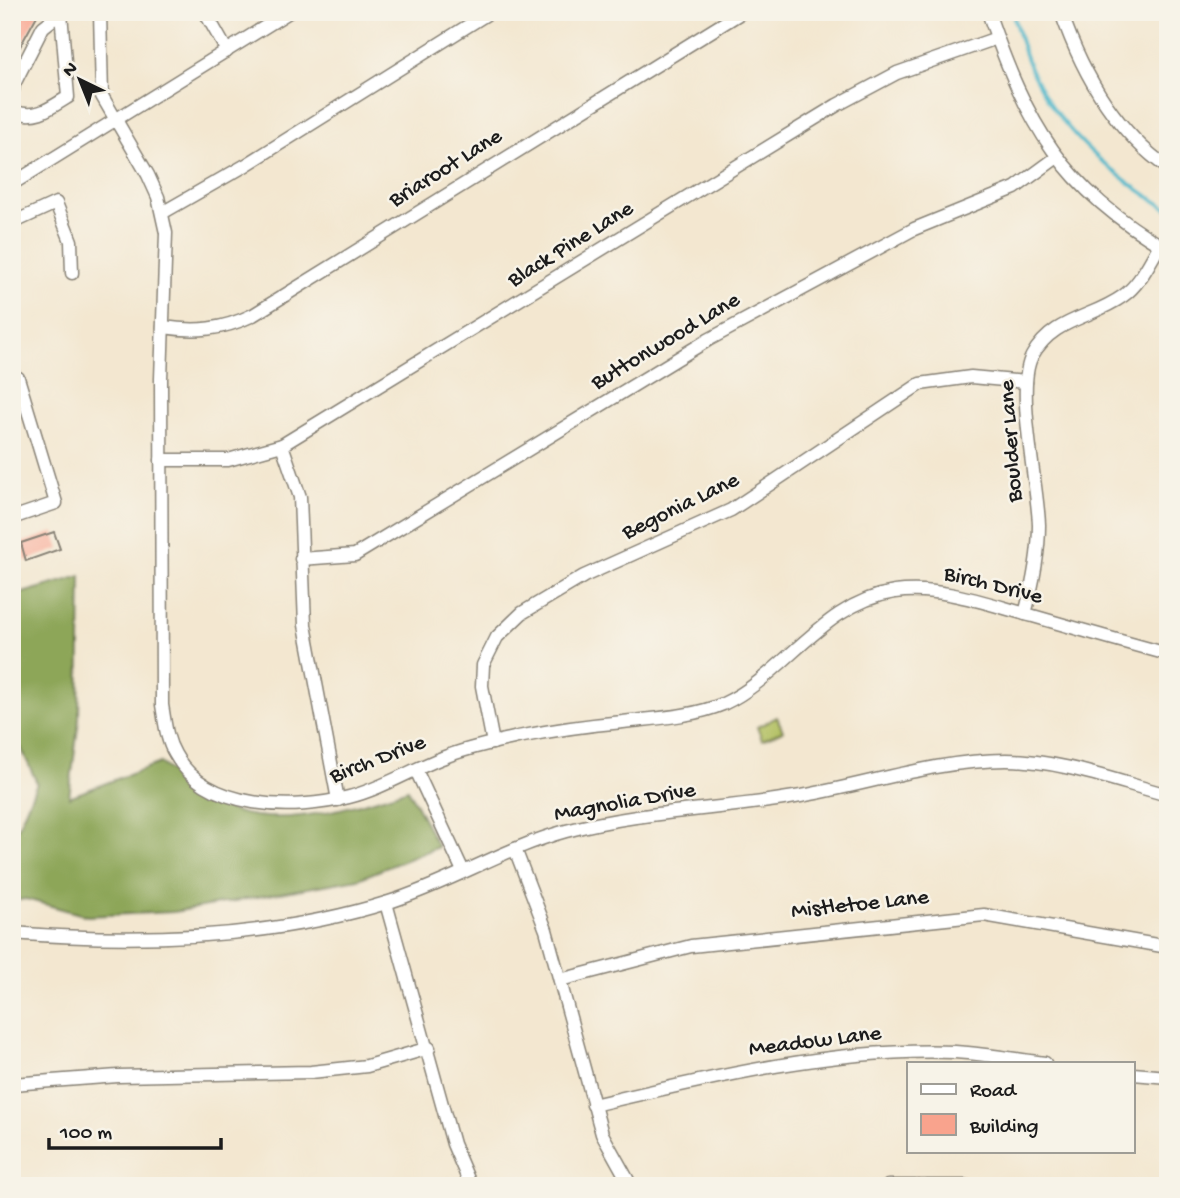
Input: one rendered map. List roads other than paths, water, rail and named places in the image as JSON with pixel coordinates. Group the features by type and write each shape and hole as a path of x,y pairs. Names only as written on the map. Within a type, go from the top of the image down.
{"street":[{"name":"Birch Drive","path":"100,12 102,96 148,175 162,213 166,251 161,460 162,705 169,741 176,756 194,777 206,785 244,799 287,805 338,800 366,792 459,752 493,743 570,728 668,717 717,706 763,679 825,624 848,609 877,596 920,591 941,593 1168,654"},
{"path":"205,12 227,51"},
{"path":"12,184 289,12"},
{"path":"162,213 246,165 490,12"},
{"name":"Briaroot Lane","path":"163,327 200,331 217,329 253,315 742,12"},
{"path":"988,12 1032,121 1056,158 1101,205 1164,247"},
{"path":"1061,12 1080,61 1103,101 1136,142 1168,168"},
{"path":"12,95 14,83 43,27 61,13"},
{"path":"12,107 16,113 26,116 41,114 68,97 61,13"},
{"name":"Black Pine Lane","path":"161,460 228,460 282,445 837,105 897,73 997,38"},
{"name":"Buttonwood Lane","path":"301,559 355,555 708,340 914,229 1015,188 1056,158"},
{"path":"12,223 56,203 71,241 72,273"},
{"name":"Boulder Lane","path":"1025,614 1036,573 1039,522 1026,383 1031,358 1046,337 1068,321 1123,296 1164,247"},
{"path":"12,377 18,378 56,503 12,518"},
{"name":"Begonia Lane","path":"493,743 482,686 484,664 497,637 522,612 584,576 731,510 920,384 971,377 1026,383"},
{"path":"282,445 300,497 305,628 338,800"},
{"name":"Magnolia Drive","path":"12,933 185,937 293,923 386,903 515,849 568,831 620,820 776,801 973,762 1006,760 1053,765 1168,795"},
{"path":"416,770 463,871"},
{"path":"515,849 539,909 593,1105 612,1155 631,1186"},
{"path":"386,903 429,1048 453,1144 471,1186"},
{"name":"Mistletoe Lane","path":"560,980 691,946 984,915 1168,947"},
{"path":"12,1084 118,1076 324,1071 367,1066 429,1048"},
{"name":"Meadow Lane","path":"593,1105 703,1077 851,1058 956,1052 1037,1062"},
{"path":"1134,1074 1168,1077"},
{"path":"888,1186 967,1186"}],"waterway":[{"path":"1012,12 1031,71 1061,118 1110,168 1168,209"}]}
